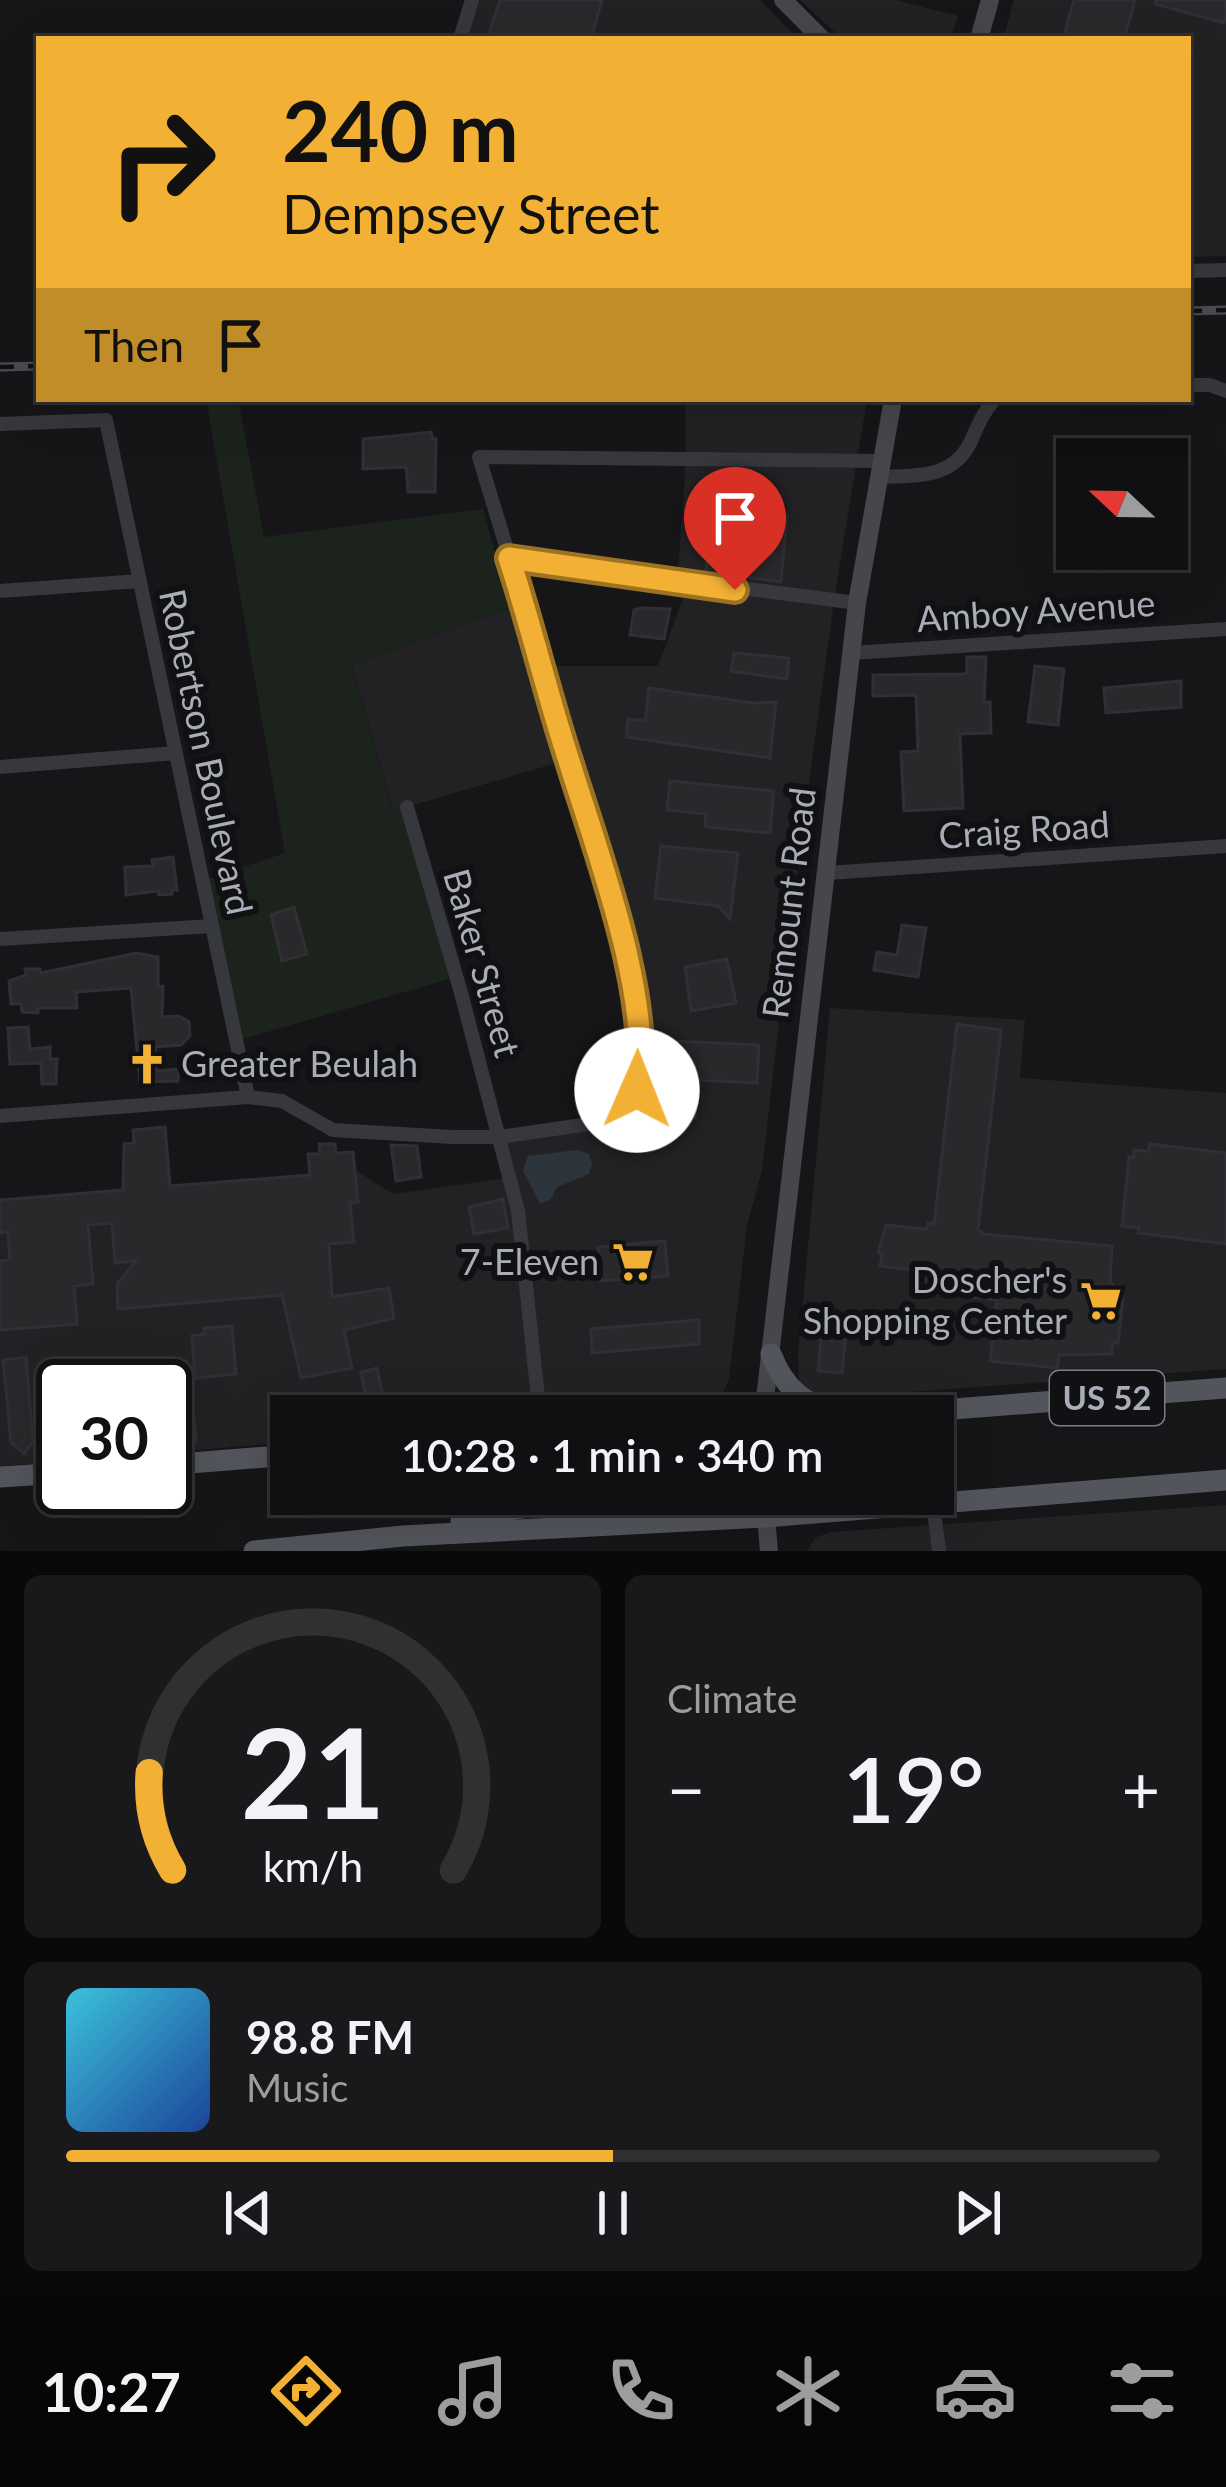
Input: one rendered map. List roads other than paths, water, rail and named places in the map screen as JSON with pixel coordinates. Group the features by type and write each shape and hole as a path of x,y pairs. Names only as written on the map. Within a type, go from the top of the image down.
{"main road":[{"path":"783,0 819,36"},
{"path":"980,36 991,0"},
{"name":"Remount Road","path":"766,1395 857,603 892,402"},
{"path":"771,1354 780,1377 796,1395"},
{"name":"US 52","path":"954,1410 1226,1388"},
{"path":"954,1417 988,1408"},
{"path":"192,1463 270,1457"},
{"path":"0,1478 36,1475"},
{"path":"954,1502 1226,1480"},
{"path":"403,1536 484,1515"},
{"path":"254,1551 656,1515"},
{"path":"766,1515 769,1551"}],"street":[{"path":"461,36 472,0"},
{"path":"1191,271 1226,270"},
{"path":"1191,386 1210,385 1226,392"},
{"path":"0,1116 248,1097 282,1101 333,1130 499,1136 613,1120 630,1109 642,1061 629,978 602,862 479,457 940,473 958,461 992,402"},
{"name":"Robertson Boulevard","path":"0,424 106,420 248,1097"},
{"path":"509,558 857,603"},
{"path":"0,591 140,581"},
{"name":"Amboy Avenue","path":"851,653 1226,628"},
{"path":"0,766 176,753"},
{"name":"Baker Street","path":"407,807 518,1211 539,1395"},
{"name":"Craig Road","path":"827,874 1226,846"},
{"path":"0,939 212,926"},
{"path":"934,1515 939,1551"}],"railway":[{"path":"1191,311 1226,310"},
{"path":"0,367 36,366"}],"place":[{"name":"Greater Beulah","path":"147,1064"},
{"name":"7-Eleven","path":"633,1262"},
{"name":"Doscher's Shopping Center","path":"1101,1301"}]}
